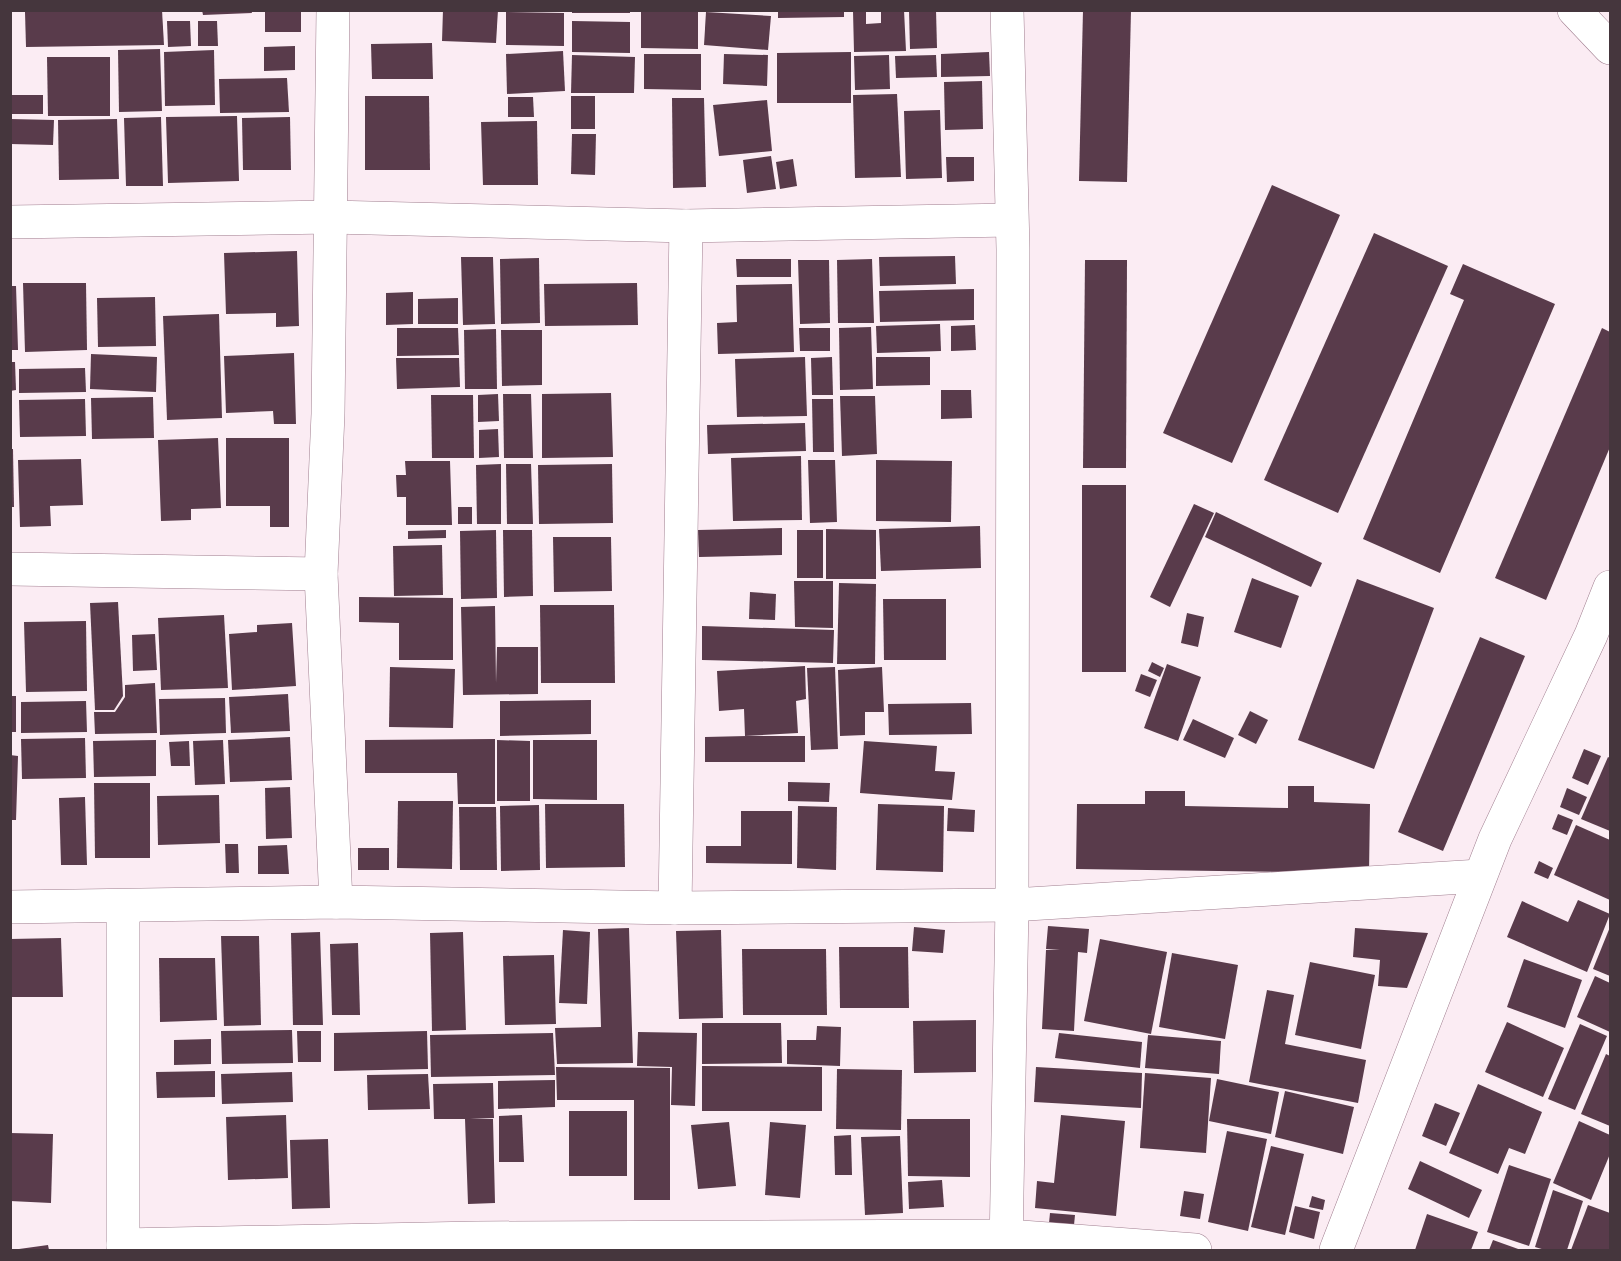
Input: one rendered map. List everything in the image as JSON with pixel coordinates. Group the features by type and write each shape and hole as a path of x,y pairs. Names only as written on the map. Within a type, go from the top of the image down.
{"street":[{"path":"333,10 328,414 321,574 336,902"},
{"path":"1006,1244 1012,905 1013,249 1007,10"},
{"path":"1574,10 1611,48"},
{"path":"10,222 331,217 686,226 1011,220"},
{"path":"675,908 686,226"},
{"path":"10,569 321,574"},
{"path":"1336,1251 1480,876 1495,840 1600,639 1611,587"},
{"path":"10,907 336,902 675,908 1012,905 1480,876"},
{"path":"123,906 123,1248 476,1244 1006,1244 1195,1251"}],"building":[{"path":"162,10 164,45 26,47 25,12"},
{"path":"202,10 251,10 252,13 203,15"},
{"path":"265,10 301,10 301,32 265,32"},
{"path":"443,10 498,10 496,43 442,41"},
{"path":"572,10 630,10 630,13 572,13"},
{"path":"778,10 844,10 844,17 778,18"},
{"path":"904,10 906,51 854,52 853,11 866,11 866,24 881,23 881,11"},
{"path":"909,10 936,10 937,48 910,49"},
{"path":"1083,10 1131,10 1127,182 1079,181"},
{"path":"641,11 698,12 698,49 641,48"},
{"path":"506,12 564,13 564,46 506,45"},
{"path":"706,12 771,16 768,50 704,45"},
{"path":"167,21 190,21 191,46 168,47"},
{"path":"198,21 217,21 218,46 198,46"},
{"path":"572,21 630,22 630,53 572,52"},
{"path":"432,43 433,79 372,79 371,44"},
{"path":"295,46 295,70 264,71 264,47"},
{"path":"160,49 162,111 119,112 118,50"},
{"path":"214,50 215,105 165,106 164,52"},
{"path":"563,51 565,91 507,94 506,54"},
{"path":"851,52 851,103 777,103 777,53"},
{"path":"989,52 990,76 941,77 941,54"},
{"path":"644,54 701,54 701,90 644,89"},
{"path":"724,54 768,55 767,86 723,84"},
{"path":"572,55 635,57 634,93 571,93"},
{"path":"889,55 890,89 855,90 854,56"},
{"path":"936,55 937,77 896,78 895,56"},
{"path":"47,57 110,57 110,116 48,116"},
{"path":"287,78 289,112 220,113 219,79"},
{"path":"982,81 983,129 945,130 944,82"},
{"path":"897,94 901,177 855,178 853,95"},
{"path":"12,95 43,95 43,114 11,114"},
{"path":"365,96 429,96 430,170 365,170"},
{"path":"571,96 595,96 595,129 571,129"},
{"path":"508,97 533,97 534,117 508,117"},
{"path":"672,98 704,98 706,187 673,188"},
{"path":"767,100 772,151 719,156 713,105"},
{"path":"940,110 942,178 906,179 904,111"},
{"path":"237,116 239,181 168,183 166,117"},
{"path":"161,117 163,186 126,186 124,118"},
{"path":"290,117 291,170 243,170 242,118"},
{"path":"10,119 54,120 53,145 10,144"},
{"path":"117,119 119,179 59,180 58,120"},
{"path":"537,121 538,185 483,185 481,122"},
{"path":"572,134 596,134 595,175 571,174"},
{"path":"771,156 776,189 747,193 743,160"},
{"path":"946,157 974,157 974,181 947,182"},
{"path":"793,159 797,186 780,189 776,162"},
{"path":"1272,185 1340,215 1232,463 1163,433"},
{"path":"1374,233 1448,266 1338,513 1264,480"},
{"path":"297,251 299,326 276,327 276,313 226,314 224,253"},
{"path":"955,256 956,284 880,286 879,257"},
{"path":"461,257 493,257 495,324 463,325"},
{"path":"539,258 540,323 501,324 500,259"},
{"path":"736,259 791,259 791,277 737,277"},
{"path":"872,259 874,323 838,323 837,260"},
{"path":"798,260 829,260 830,323 800,324"},
{"path":"1085,260 1127,260 1126,468 1083,468"},
{"path":"1463,264 1555,304 1440,573 1363,539 1464,300 1450,294"},
{"path":"23,283 86,283 87,350 25,352"},
{"path":"637,283 638,325 545,326 544,284"},
{"path":"792,284 794,352 718,354 717,323 737,322 736,285"},
{"path":"10,286 16,286 18,350 10,350"},
{"path":"974,289 974,320 880,322 879,291"},
{"path":"413,292 413,324 386,325 386,293"},
{"path":"155,297 156,346 98,347 97,298"},
{"path":"458,298 458,324 418,324 418,299"},
{"path":"219,314 222,418 167,420 163,316"},
{"path":"940,324 941,351 877,353 876,326"},
{"path":"975,325 976,350 951,351 951,326"},
{"path":"871,327 873,389 840,390 839,328"},
{"path":"397,328 458,328 459,355 397,356"},
{"path":"799,328 830,328 830,351 800,351"},
{"path":"1602,328 1610,332 1610,447 1546,600 1495,578"},
{"path":"496,329 497,389 465,389 464,330"},
{"path":"501,330 542,330 542,385 502,386"},
{"path":"294,353 296,424 274,424 273,411 226,413 224,356"},
{"path":"91,354 157,357 156,392 90,389"},
{"path":"805,357 807,416 737,417 735,359"},
{"path":"832,357 833,395 812,395 811,358"},
{"path":"876,357 930,357 930,385 876,386"},
{"path":"396,358 459,358 460,387 397,389"},
{"path":"10,362 15,362 16,390 10,391"},
{"path":"85,368 86,392 19,393 19,369"},
{"path":"941,390 971,390 972,418 941,419"},
{"path":"611,393 613,457 542,458 542,394"},
{"path":"498,394 499,421 478,422 478,395"},
{"path":"503,394 531,394 533,458 504,458"},
{"path":"431,395 473,395 474,458 432,458"},
{"path":"840,396 875,396 877,454 842,456"},
{"path":"153,397 154,438 92,439 91,398"},
{"path":"85,399 86,436 20,437 19,400"},
{"path":"812,399 833,399 834,452 813,452"},
{"path":"805,423 806,451 708,454 707,425"},
{"path":"498,429 499,457 479,458 479,430"},
{"path":"218,438 221,508 191,509 191,520 161,521 158,440"},
{"path":"226,438 289,438 289,527 270,527 270,506 226,506"},
{"path":"10,449 13,449 14,507 10,507"},
{"path":"801,456 802,520 733,521 731,458"},
{"path":"81,459 83,505 50,506 51,526 20,527 18,460"},
{"path":"808,460 835,460 837,522 810,523"},
{"path":"876,460 952,461 951,522 876,521"},
{"path":"405,461 450,461 452,525 406,525 406,497 397,497 396,475 406,475"},
{"path":"501,464 501,524 477,524 476,465"},
{"path":"506,464 531,464 533,524 507,524"},
{"path":"612,464 613,523 539,524 538,465"},
{"path":"1082,485 1126,485 1126,672 1082,672"},
{"path":"1194,504 1214,513 1170,607 1150,597"},
{"path":"458,507 472,507 472,524 458,524"},
{"path":"1216,512 1322,563 1311,587 1205,537"},
{"path":"980,526 981,568 881,571 879,529"},
{"path":"782,528 782,555 699,557 698,530"},
{"path":"826,529 876,530 876,579 826,579"},
{"path":"446,530 446,538 408,539 408,531"},
{"path":"496,530 497,598 461,599 460,531"},
{"path":"503,530 532,530 533,596 504,597"},
{"path":"797,530 823,530 823,578 797,578"},
{"path":"553,537 611,537 612,591 554,592"},
{"path":"442,545 443,595 394,596 393,546"},
{"path":"1252,578 1299,596 1281,648 1234,632"},
{"path":"1357,579 1434,608 1374,769 1298,740"},
{"path":"794,581 833,581 833,628 795,627"},
{"path":"839,583 876,584 875,664 837,664"},
{"path":"750,592 776,594 775,620 749,619"},
{"path":"359,597 453,598 453,660 399,660 399,623 359,622"},
{"path":"883,599 946,599 946,660 884,660"},
{"path":"118,602 123,696 114,710 95,710 90,603"},
{"path":"540,605 614,605 615,683 541,683"},
{"path":"495,606 496,683 497,647 538,647 538,694 463,695 461,607"},
{"path":"1187,613 1204,617 1198,647 1181,643"},
{"path":"224,615 228,688 161,690 158,618"},
{"path":"86,621 87,691 26,692 24,622"},
{"path":"292,623 296,686 232,690 229,634 257,632 257,625"},
{"path":"702,626 834,630 833,663 702,660"},
{"path":"155,634 157,670 133,671 132,635"},
{"path":"1480,637 1525,656 1443,851 1398,832"},
{"path":"1152,662 1164,668 1160,677 1148,671"},
{"path":"1167,664 1201,677 1178,741 1144,728"},
{"path":"805,666 806,699 796,701 798,733 745,736 744,709 719,711 717,671"},
{"path":"390,667 455,669 453,728 389,727"},
{"path":"835,667 838,749 811,750 807,668"},
{"path":"882,667 884,712 865,712 865,735 840,736 838,670"},
{"path":"1141,674 1157,680 1150,697 1135,691"},
{"path":"155,683 157,733 95,734 94,712 115,712 125,697 125,685"},
{"path":"288,694 290,731 231,733 229,697"},
{"path":"10,696 16,696 16,732 10,732"},
{"path":"225,698 226,733 160,735 159,699"},
{"path":"591,700 591,734 500,736 500,701"},
{"path":"86,701 87,732 21,733 21,702"},
{"path":"971,703 972,734 889,735 888,704"},
{"path":"1250,711 1268,720 1256,744 1238,735"},
{"path":"1193,719 1234,738 1225,758 1183,740"},
{"path":"805,736 805,762 705,762 705,737"},
{"path":"290,737 292,780 230,782 228,740"},
{"path":"85,738 86,778 22,779 21,739"},
{"path":"495,739 495,804 458,804 457,773 365,773 365,740"},
{"path":"156,740 156,776 94,777 93,741"},
{"path":"223,740 225,784 195,785 193,741"},
{"path":"497,740 530,741 530,801 497,801"},
{"path":"533,740 597,740 597,800 533,799"},
{"path":"189,741 190,766 171,766 169,742"},
{"path":"864,741 937,746 935,771 955,772 952,800 860,793"},
{"path":"1584,749 1601,756 1588,785 1572,778"},
{"path":"10,755 18,756 16,820 10,820"},
{"path":"1608,757 1610,758 1610,831 1581,819"},
{"path":"788,782 830,783 829,802 788,801"},
{"path":"94,783 150,783 150,858 95,858"},
{"path":"1288,786 1314,786 1314,802 1370,804 1369,873 1076,869 1077,804 1145,804 1145,791 1185,791 1185,806 1288,808"},
{"path":"290,787 292,838 266,839 265,788"},
{"path":"1567,788 1587,797 1579,815 1560,807"},
{"path":"219,795 220,843 158,845 157,796"},
{"path":"85,797 87,865 61,865 59,798"},
{"path":"398,801 453,801 452,869 397,868"},
{"path":"545,804 624,804 625,867 546,868"},
{"path":"878,804 944,806 943,872 876,870"},
{"path":"539,805 540,870 501,871 500,806"},
{"path":"798,806 837,807 836,870 797,868"},
{"path":"459,807 496,807 497,870 460,870"},
{"path":"948,808 975,810 974,832 947,831"},
{"path":"741,811 792,811 792,864 706,863 706,846 741,846"},
{"path":"1558,814 1573,820 1567,835 1552,829"},
{"path":"1576,825 1610,840 1610,900 1554,875"},
{"path":"225,844 238,844 239,873 226,873"},
{"path":"287,845 289,874 258,874 258,846"},
{"path":"358,848 389,848 389,870 358,870"},
{"path":"1539,861 1553,868 1548,879 1534,873"},
{"path":"1578,900 1610,914 1587,972 1507,937 1522,901 1568,922"},
{"path":"1048,926 1089,929 1087,953 1078,952 1074,1031 1042,1029 1046,950 1060,950 1046,949"},
{"path":"914,927 945,930 943,953 912,951"},
{"path":"1610,927 1610,976 1593,969"},
{"path":"629,928 633,1063 557,1064 555,1028 601,1027 598,929"},
{"path":"1355,928 1428,933 1407,988 1378,986 1380,960 1353,957"},
{"path":"563,930 590,932 587,1004 559,1003"},
{"path":"721,930 723,1018 679,1019 676,931"},
{"path":"320,932 323,1025 293,1025 291,933"},
{"path":"463,932 466,1030 432,1031 430,933"},
{"path":"221,936 259,936 261,1025 224,1026"},
{"path":"61,938 63,997 10,997 10,939"},
{"path":"1100,939 1167,952 1151,1034 1084,1021"},
{"path":"358,943 360,1015 332,1015 330,944"},
{"path":"839,947 908,947 909,1008 840,1008"},
{"path":"742,949 826,949 827,1015 743,1015"},
{"path":"1172,953 1238,965 1225,1039 1159,1027"},
{"path":"554,955 556,1024 505,1025 503,956"},
{"path":"159,958 215,958 217,1020 160,1022"},
{"path":"1524,959 1582,980 1565,1028 1507,1007"},
{"path":"1310,962 1375,975 1361,1049 1295,1035"},
{"path":"1595,976 1610,983 1610,1032 1577,1017"},
{"path":"1267,990 1294,995 1285,1044 1366,1060 1358,1103 1249,1082"},
{"path":"976,1020 976,1072 914,1073 913,1021"},
{"path":"1507,1022 1564,1048 1543,1097 1485,1072"},
{"path":"702,1023 781,1023 782,1063 702,1064"},
{"path":"1580,1024 1607,1036 1575,1110 1548,1099"},
{"path":"817,1026 841,1027 840,1066 787,1064 787,1040 816,1040"},
{"path":"292,1030 293,1063 222,1064 221,1031"},
{"path":"297,1031 321,1031 321,1062 298,1062"},
{"path":"427,1031 428,1069 334,1071 334,1033"},
{"path":"638,1032 697,1033 695,1106 671,1105 672,1067 637,1066"},
{"path":"553,1033 555,1075 431,1077 430,1035"},
{"path":"1059,1033 1142,1042 1140,1068 1055,1058"},
{"path":"1148,1035 1221,1041 1219,1074 1145,1068"},
{"path":"211,1039 211,1064 174,1065 174,1040"},
{"path":"1606,1054 1610,1056 1610,1126 1581,1114"},
{"path":"702,1066 822,1067 822,1111 702,1111"},
{"path":"556,1067 670,1068 670,1200 634,1200 634,1100 557,1100"},
{"path":"1036,1067 1142,1073 1141,1108 1034,1102"},
{"path":"837,1069 902,1070 901,1130 836,1129"},
{"path":"215,1071 215,1097 157,1098 156,1072"},
{"path":"292,1072 293,1102 222,1104 221,1074"},
{"path":"1145,1073 1211,1078 1206,1153 1140,1148"},
{"path":"428,1074 430,1109 368,1110 367,1075"},
{"path":"1217,1079 1279,1092 1271,1134 1209,1121"},
{"path":"555,1080 555,1107 498,1109 498,1081"},
{"path":"493,1083 494,1118 470,1119 493,1119 495,1203 468,1204 465,1119 434,1119 433,1084"},
{"path":"1478,1084 1542,1112 1525,1154 1509,1148 1498,1174 1449,1153"},
{"path":"1285,1091 1354,1107 1343,1154 1275,1137"},
{"path":"1435,1103 1460,1113 1446,1146 1422,1136"},
{"path":"569,1111 627,1111 627,1176 569,1176"},
{"path":"286,1115 288,1178 228,1180 226,1117"},
{"path":"522,1115 524,1162 499,1162 499,1116"},
{"path":"1061,1115 1125,1121 1116,1216 1035,1208 1037,1181 1054,1183"},
{"path":"907,1119 970,1119 970,1177 908,1176"},
{"path":"1579,1121 1610,1135 1610,1154 1591,1200 1553,1183"},
{"path":"729,1122 736,1186 698,1189 691,1125"},
{"path":"770,1122 806,1125 800,1198 765,1195"},
{"path":"1227,1131 1267,1139 1248,1231 1208,1222"},
{"path":"10,1133 53,1134 51,1203 10,1201"},
{"path":"851,1135 852,1175 835,1175 834,1136"},
{"path":"900,1136 903,1213 865,1215 861,1137"},
{"path":"328,1139 330,1208 292,1209 290,1140"},
{"path":"1271,1146 1304,1154 1285,1235 1251,1227"},
{"path":"1420,1161 1482,1190 1469,1218 1408,1189"},
{"path":"1509,1165 1551,1179 1529,1246 1487,1232"},
{"path":"942,1180 944,1207 909,1209 908,1182"},
{"path":"1553,1190 1583,1201 1567,1250 1545,1250 1535,1247"},
{"path":"1184,1191 1204,1194 1200,1219 1180,1216"},
{"path":"1312,1196 1325,1200 1323,1210 1309,1207"},
{"path":"1588,1205 1610,1213 1610,1250 1571,1250"},
{"path":"1295,1206 1320,1212 1314,1239 1289,1232"},
{"path":"1050,1213 1075,1215 1074,1225 1049,1223"},
{"path":"1427,1214 1478,1232 1471,1250 1415,1250"},
{"path":"1493,1240 1521,1250 1489,1250"},
{"path":"48,1245 49,1250 19,1249"}]}
